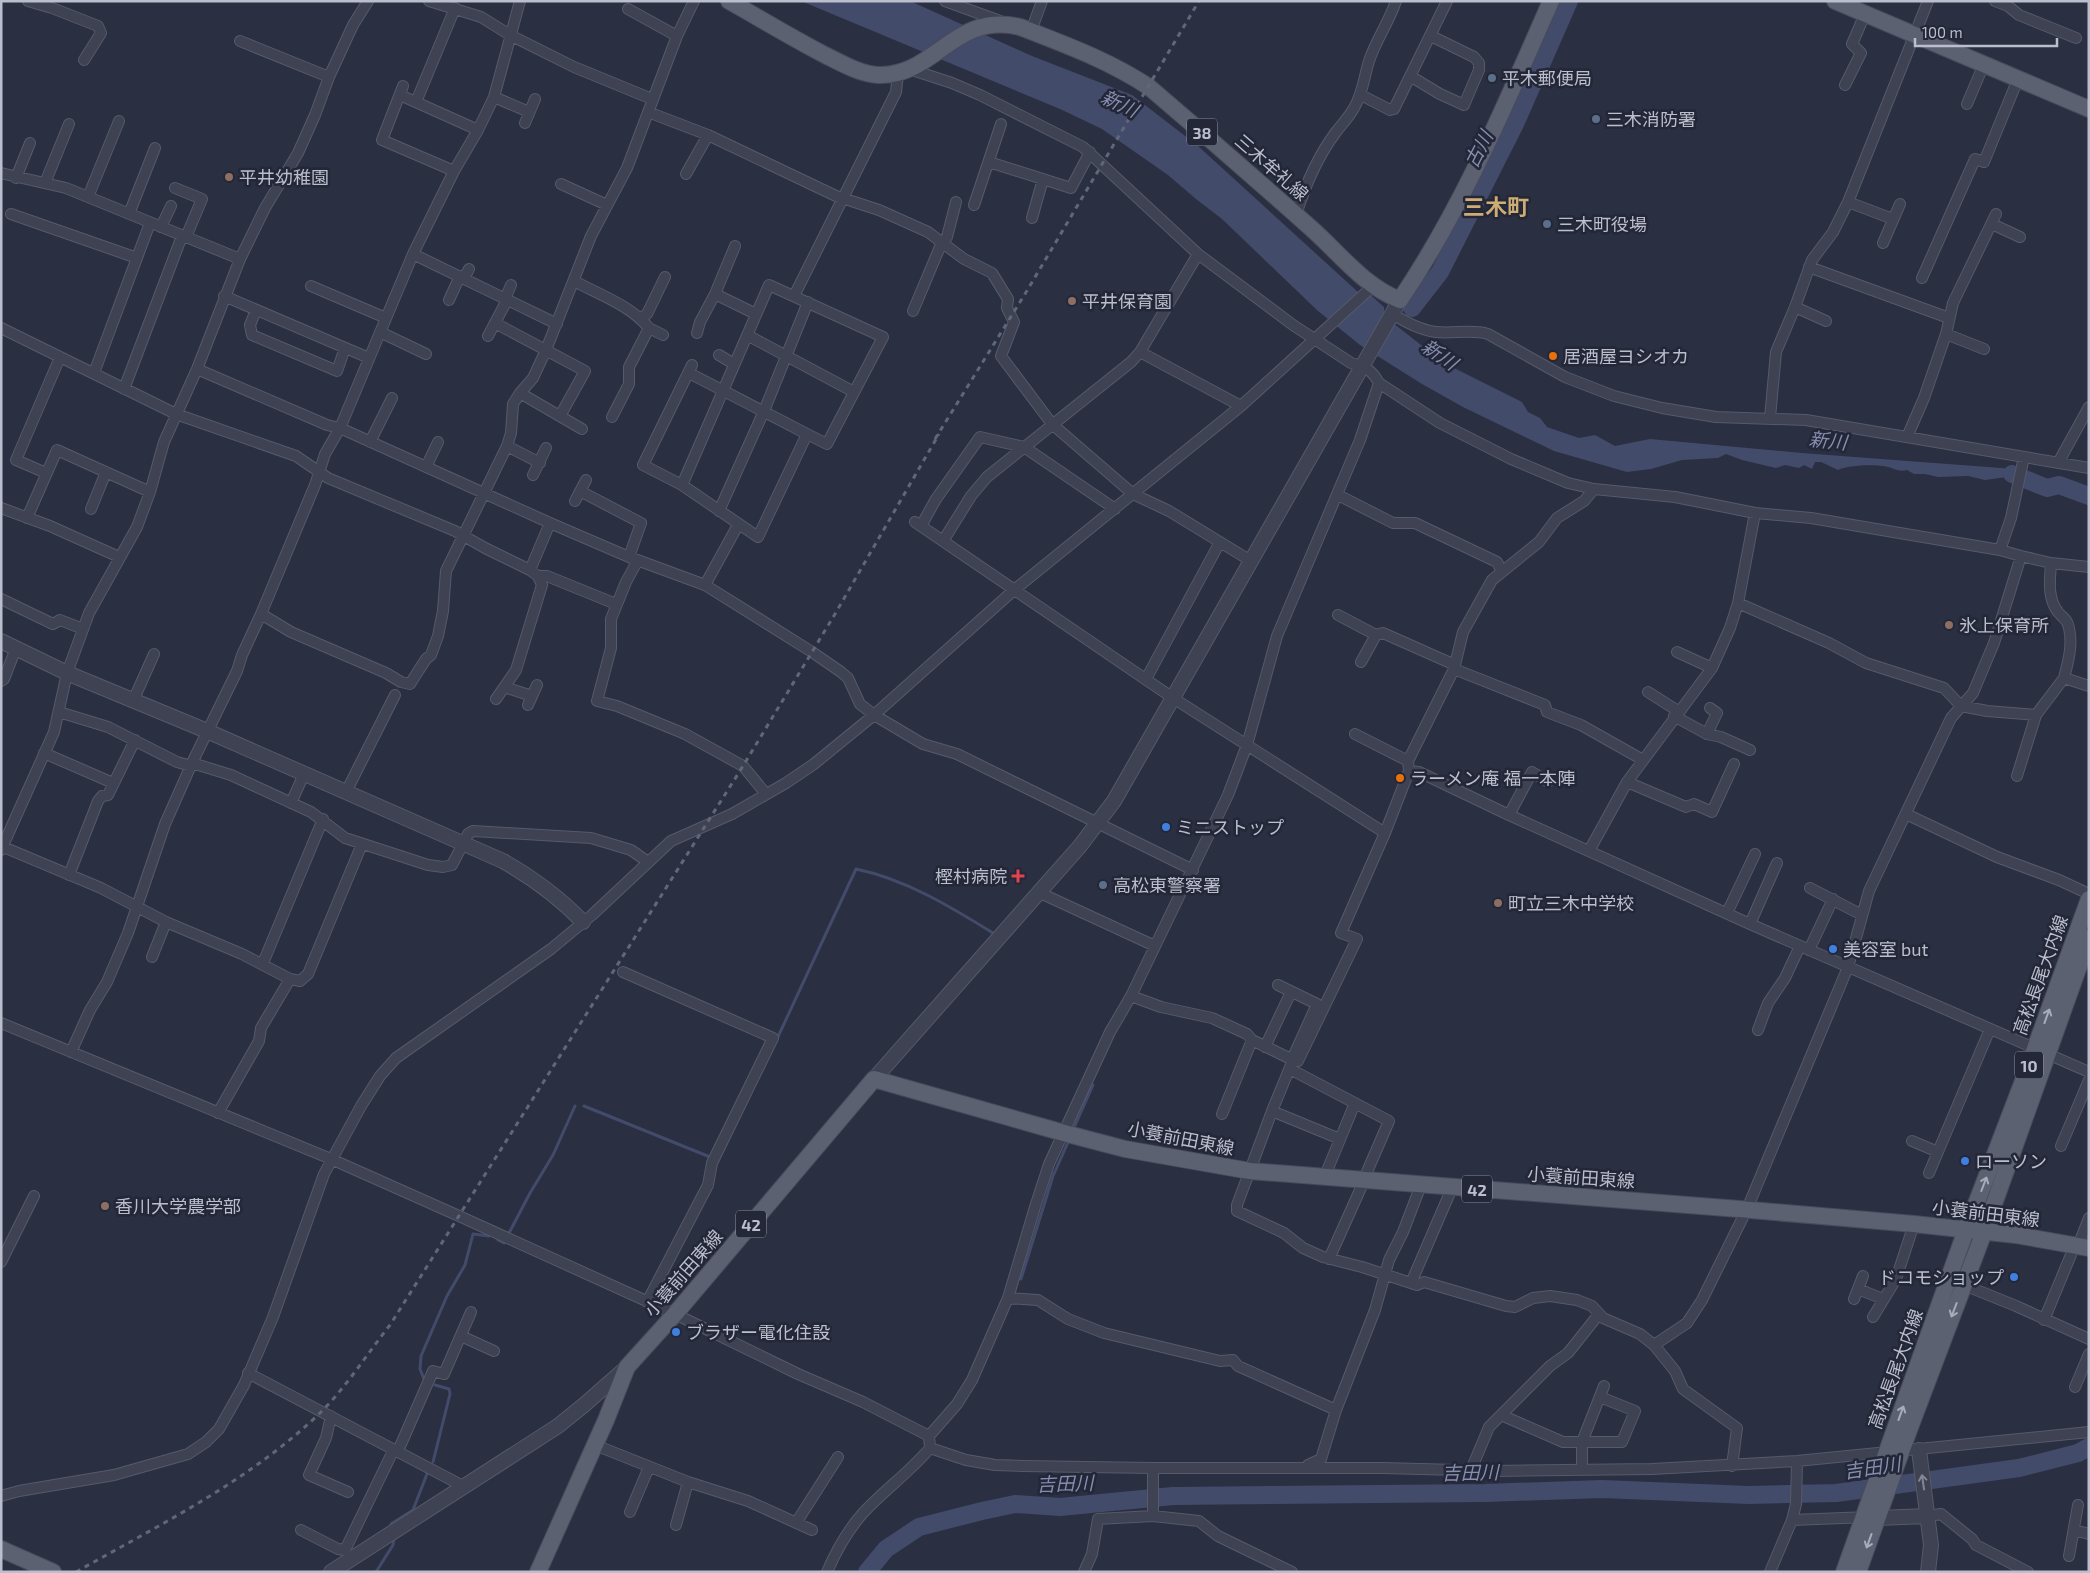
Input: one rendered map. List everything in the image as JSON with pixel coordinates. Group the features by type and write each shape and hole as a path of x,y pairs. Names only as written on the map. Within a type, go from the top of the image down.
{"main road":[{"name":"三木牟礼線","path":"729,1 816,50 863,72 876,75 903,71 923,61 973,28 991,24 1008,24 1031,31 1121,68 1149,87 1296,215 1370,289 1384,294 1394,310"},
{"path":"1394,310 1442,235 1477,168 1551,1"},
{"path":"1835,1 2089,109"},
{"name":"高松長尾大内線","path":"1893,1455 1964,1286 1984,1232 2089,899"},
{"name":"高松長尾大内線","path":"1858,1572 1872,1514 1966,1230 2089,938"},
{"name":"小蓑前田東線","path":"538,1572 595,1445 627,1367 675,1314 874,1079 1125,1149 1250,1171 1452,1188 1747,1209 1914,1224 2081,1246"},
{"name":"高松長尾大内線","path":"1844,1572 1872,1514"},
{"path":"1,1549 53,1572"}],"street":[{"path":"28,1 98,26 101,33 84,60"},
{"path":"362,844 308,974 300,982 290,979 263,963 166,922 101,888 2,847 54,732 67,673 89,612 137,527 150,492 164,442 197,369 240,259 265,208 298,153 315,115 329,76 353,25 368,1"},
{"path":"429,1 481,17 510,34 574,66 652,99"},
{"path":"71,1052 90,1010 107,982 138,908 142,890 165,824 191,765 227,694 315,485 319,471 340,428 414,254 454,170 478,130 494,97 520,1"},
{"path":"261,614 291,632 386,673 401,682 410,684 431,655 438,636 446,588 446,571 507,446 511,433 513,404 533,378 546,350 591,236 627,168 677,36 694,1"},
{"path":"945,1 1008,24"},
{"path":"1031,31 1042,1"},
{"path":"1296,215 1312,171 1336,132 1350,115 1361,95 1369,62 1396,1"},
{"path":"1361,95 1390,110 1394,109 1447,1"},
{"path":"1770,418 1776,352 1812,260 1832,232 1848,202 1928,1"},
{"path":"1995,1 2076,38"},
{"path":"416,102 455,8"},
{"path":"628,9 677,36"},
{"path":"1845,86 1860,53 1852,44 1865,14"},
{"path":"1410,76 1440,94 1464,105 1479,70 1479,62 1474,57 1431,36"},
{"path":"240,42 329,76"},
{"path":"1967,104 1984,64"},
{"path":"794,296 896,92 903,71 952,83 1072,140 1090,152 1198,254 1293,325 1351,363 1362,366 1373,373 1379,382 1440,423 1511,459 1568,483 1594,489 1674,497 1754,513 1811,518 2000,550 2051,562 2089,567"},
{"path":"1922,278 1975,159 1984,162 2018,79"},
{"path":"454,170 382,140 402,91 416,102 478,130"},
{"path":"494,97 529,112"},
{"path":"525,123 535,99"},
{"path":"648,112 708,135 836,196 878,210 928,232 964,259 992,273 1008,299 1007,308 1014,322 1001,356 1052,424 1133,494 1169,511 1251,561"},
{"path":"88,197 119,121"},
{"path":"46,183 69,124"},
{"path":"974,205 1001,124"},
{"path":"686,174 708,135"},
{"path":"16,178 30,143"},
{"path":"129,214 155,148"},
{"path":"989,162 1071,188 1090,152"},
{"path":"1,173 16,178 46,183 88,197 240,259"},
{"path":"1032,218 1043,180"},
{"path":"561,184 608,205"},
{"path":"124,389 184,237 202,199 175,188"},
{"path":"913,311 942,242 947,237 956,202"},
{"path":"1848,202 1893,219"},
{"path":"1883,243 1900,204"},
{"path":"161,227 171,206"},
{"path":"11,214 137,258"},
{"path":"1907,437 1924,398 1946,334 1953,303 1994,219 2020,237"},
{"path":"94,373 150,223"},
{"path":"697,334 700,322 715,294 735,246"},
{"path":"414,254 464,274 506,299 557,324"},
{"path":"943,541 971,496 987,477 1132,362 1140,352 1198,254"},
{"path":"1809,267 1949,318"},
{"path":"449,300 464,274"},
{"path":"641,318 647,314 666,277"},
{"path":"574,281 629,309 641,318 649,328 663,335"},
{"path":"488,336 511,285"},
{"path":"311,286 386,318"},
{"path":"682,485 723,390 734,364 769,286 883,337 827,444 723,390 690,369 643,465 682,485 758,537 807,434"},
{"path":"1,1496 19,1491 114,1475 188,1454 206,1442 219,1429 244,1384 273,1317 324,1174 360,1106 380,1076 396,1058 551,949 671,841 732,814 814,764 874,715 1014,590 1241,406 1370,289"},
{"path":"715,294 756,314"},
{"path":"224,296 369,358"},
{"path":"719,511 764,411 808,302"},
{"path":"1795,307 1826,321"},
{"path":"256,310 250,325 252,335 336,371 345,348"},
{"path":"874,1079 1080,846 1114,800 1394,310 1411,324 1436,332 1479,331 1488,334 1566,377 1587,386 1641,403 1716,417 1814,421 2089,468"},
{"path":"494,323 585,371 560,416"},
{"path":"1,328 176,414 296,456 328,478 463,535 534,573 547,576 616,604"},
{"path":"612,417 629,384 625,365 649,328"},
{"path":"380,332 426,354"},
{"path":"1946,334 1984,349"},
{"path":"747,335 854,392"},
{"path":"1140,352 1241,406"},
{"path":"719,355 734,364"},
{"path":"46,474 16,460 58,362"},
{"path":"197,369 327,425 340,428 550,523 705,585 841,672 848,678 860,704 874,715 923,744 957,754 1193,870"},
{"path":"827,1572 845,1538 864,1513 921,1459 930,1448 929,1436 957,1404 972,1380 1008,1298 1049,1164 1110,1032 1131,996 1228,795 1247,745 1277,636 1338,495 1360,440 1379,382"},
{"path":"520,393 582,429"},
{"path":"370,442 392,398"},
{"path":"2058,463 2089,407"},
{"path":"1115,509 1024,446 980,436 918,524 1173,698 1385,833"},
{"path":"426,467 438,442"},
{"path":"507,446 540,463"},
{"path":"533,475 546,448"},
{"path":"27,518 56,450 150,492"},
{"path":"2000,550 2011,518 2024,457"},
{"path":"91,508 106,472"},
{"path":"575,501 586,480"},
{"path":"1292,1063 1298,1061 1357,939 1341,933 1385,833 1408,766 1455,667 1463,632 1492,580 1539,542 1557,518 1584,501 1594,489"},
{"path":"580,491 641,522 634,558 611,619 611,648 597,701 617,706 685,734 742,766 766,794"},
{"path":"1338,495 1393,523 1415,523 1497,562 1502,572"},
{"path":"1,508 50,526 120,557"},
{"path":"1588,851 1626,782 1712,668 1730,628 1738,603 1754,513"},
{"path":"534,573 550,523"},
{"path":"705,585 738,525"},
{"path":"1146,680 1220,542"},
{"path":"1654,1345 1687,1323 1702,1300 1747,1209 1848,967 1869,891 1951,718 1973,693 1994,643 2021,556"},
{"path":"2018,776 2036,715 2064,678 2071,647 2070,629 2067,621 2057,611 2050,598 2051,562"},
{"path":"496,699 516,670 542,585 534,573"},
{"path":"1,599 53,624 60,620 83,629"},
{"path":"1738,603 1829,643 1866,663 1944,688 1962,706 2036,715"},
{"path":"1338,615 1376,636"},
{"path":"1361,662 1376,636 1383,633 1455,667 1545,705 1547,712 1581,725 1643,760"},
{"path":"1,641 67,673 503,861 520,870 564,902 583,922"},
{"path":"1,681 4,679 16,648"},
{"path":"1676,652 1712,668"},
{"path":"133,701 154,654"},
{"path":"2064,678 2089,686"},
{"path":"504,687 530,701 537,684"},
{"path":"1648,692 1676,714 1708,734 1721,737 1750,750"},
{"path":"346,792 395,695"},
{"path":"1708,734 1717,713 1710,708"},
{"path":"59,712 108,727 177,762 231,775 323,819 345,838 428,866 443,867 452,865 468,834 473,831 591,838 631,850 648,862"},
{"path":"1355,734 1419,772 1509,815 1750,924 2089,1072"},
{"path":"69,875 98,801 102,796 108,795 135,740"},
{"path":"44,753 113,782"},
{"path":"1626,782 1686,807 1694,804 1712,812 1734,764"},
{"path":"1509,815 1532,772 1548,782"},
{"path":"291,803 304,774"},
{"path":"1906,814 1997,857 2060,880 2089,894"},
{"path":"263,963 323,819"},
{"path":"1727,913 1755,854"},
{"path":"1750,924 1777,863"},
{"path":"1810,888 1862,915"},
{"path":"1038,892 1155,946"},
{"path":"1758,1030 1768,1003 1805,948 1833,899"},
{"path":"152,957 166,922"},
{"path":"623,972 773,1038 712,1163 708,1185 648,1302"},
{"path":"218,1113 259,1041 261,1028 290,979"},
{"path":"1278,985 1317,1004 1272,1111 1237,1205 1237,1211 1284,1233 1303,1248 1329,1259 1411,1283 1424,1282 1506,1306 1515,1307 1533,1298 1550,1296 1578,1300 1592,1306 1603,1318 1640,1334 1654,1345 1675,1371 1683,1389 1737,1428 1732,1466"},
{"path":"1265,1047 1292,992"},
{"path":"1131,996 1162,1007 1212,1018 1247,1034 1252,1040 1355,1103 1389,1121 1329,1259"},
{"path":"1,1022 332,1159 675,1314 798,1374 864,1402 929,1436"},
{"path":"1929,1173 1990,1029"},
{"path":"1222,1114 1252,1040"},
{"path":"2061,1146 2089,1080"},
{"path":"1324,1178 1355,1103"},
{"path":"1272,1111 1340,1139"},
{"path":"1912,1141 1938,1152"},
{"path":"1302,1467 1321,1459 1336,1410 1375,1310 1384,1275 1421,1185"},
{"path":"1411,1283 1452,1188"},
{"path":"1,1262 34,1196"},
{"path":"2044,1320 2081,1246 2089,1218"},
{"path":"1873,1316 1896,1279 1914,1224"},
{"path":"1863,1276 1856,1294 1883,1299"},
{"path":"1964,1286 2016,1306 2089,1339"},
{"path":"1008,1298 1038,1300 1068,1319 1104,1333 1220,1361 1232,1360 1238,1366 1336,1410"},
{"path":"349,1554 434,1371 444,1374 471,1312"},
{"path":"1471,1470 1489,1427 1550,1366 1568,1353 1599,1314"},
{"path":"461,1336 494,1350"},
{"path":"2074,1387 2089,1354"},
{"path":"331,1572 349,1554 463,1486 558,1426 627,1367"},
{"path":"248,1373 463,1486"},
{"path":"1582,1470 1582,1442 1604,1386"},
{"path":"1501,1415 1563,1442 1622,1442 1635,1411 1600,1397"},
{"path":"331,1416 326,1438 309,1475 348,1492"},
{"path":"930,1448 966,1460 995,1465 1153,1468 1302,1467 1582,1470 1732,1466 1919,1454 2089,1432"},
{"path":"595,1445 688,1482 748,1501 812,1530"},
{"path":"1919,1454 1930,1544 1928,1572"},
{"path":"796,1523 838,1457"},
{"path":"1770,1572 1792,1520 1796,1504 1797,1461"},
{"path":"630,1512 649,1467"},
{"path":"1153,1468 1153,1516"},
{"path":"676,1525 688,1482"},
{"path":"2069,1556 2078,1505"},
{"path":"1792,1520 1927,1510 1940,1514 1972,1538 1976,1545 2028,1572"},
{"path":"1084,1572 1092,1554 1098,1519 1153,1516 1199,1522 1218,1536 1292,1572"},
{"path":"301,1530 349,1554"},
{"path":"2074,1530 2089,1534"}],"water":[{"path":"801,1 910,1 1032,56 1132,95 1198,146 1358,292 1365,290 1384,307 1384,316 1444,363 1522,402 1528,412 1540,418 1547,427 1579,438 1595,435 1615,446 1650,439 2014,469 2036,476 2034,482 2007,477 1985,480 1968,476 1938,477 1877,466 1855,466 1838,470 1821,462 1815,462 1812,469 1804,465 1799,468 1785,465 1776,468 1726,454 1718,458 1682,460 1651,469 1627,472 1554,451 1463,407 1360,345 1318,311 1222,219 1168,175 1102,129 1060,109"}],"waterway":[{"name":"古川","path":"1412,308 1440,272 1515,124 1569,1"},
{"name":"新川","path":"2012,474 2047,488 2059,485 2089,496"},
{"path":"776,1041 856,869 910,887 944,904 993,933"},
{"path":"1073,1130 1093,1085"},
{"path":"508,1235 553,1155 575,1106"},
{"path":"584,1106 710,1157"},
{"path":"1021,1279 1053,1176 1069,1140"},
{"path":"424,1379 420,1369 421,1356 447,1296 465,1265 473,1234 489,1236"},
{"path":"498,1240 504,1243"},
{"path":"433,1462 450,1394 449,1389 435,1385"},
{"name":"吉田川","path":"867,1572 886,1549 919,1527 1015,1504 1060,1507 1173,1496 1485,1493 1602,1489 1749,1495 1836,1493 2019,1468 2078,1453 2089,1447"},
{"path":"391,1524 413,1510 427,1474"},
{"path":"376,1572 393,1545 394,1539"}],"railway":[{"path":"935,439 1025,294 1199,1"},
{"path":"76,1572 204,1500 265,1459 321,1412 357,1370 390,1325 743,766 835,614 939,434"}],"place":[{"name":"平木郵便局","path":"1492,78"},
{"name":"三木消防署","path":"1596,119"},
{"name":"平井幼稚園","path":"229,177"},
{"name":"三木町役場","path":"1547,224"},
{"name":"平井保育園","path":"1072,301"},
{"name":"居酒屋ヨシオカ","path":"1553,356"},
{"name":"氷上保育所","path":"1949,625"},
{"name":"ラーメン庵 福一本陣","path":"1400,778"},
{"name":"ミニストップ","path":"1166,827"},
{"name":"樫村病院","path":"1018,876"},
{"name":"高松東警察署","path":"1103,885"},
{"name":"町立三木中学校","path":"1498,903"},
{"name":"美容室 but","path":"1833,949"},
{"name":"ローソン","path":"1965,1161"},
{"name":"香川大学農学部","path":"105,1206"},
{"name":"ドコモショップ","path":"2014,1277"},
{"name":"ブラザー電化住設","path":"676,1332"}],"district":[{"name":"三木町","path":"1496,206"}]}
